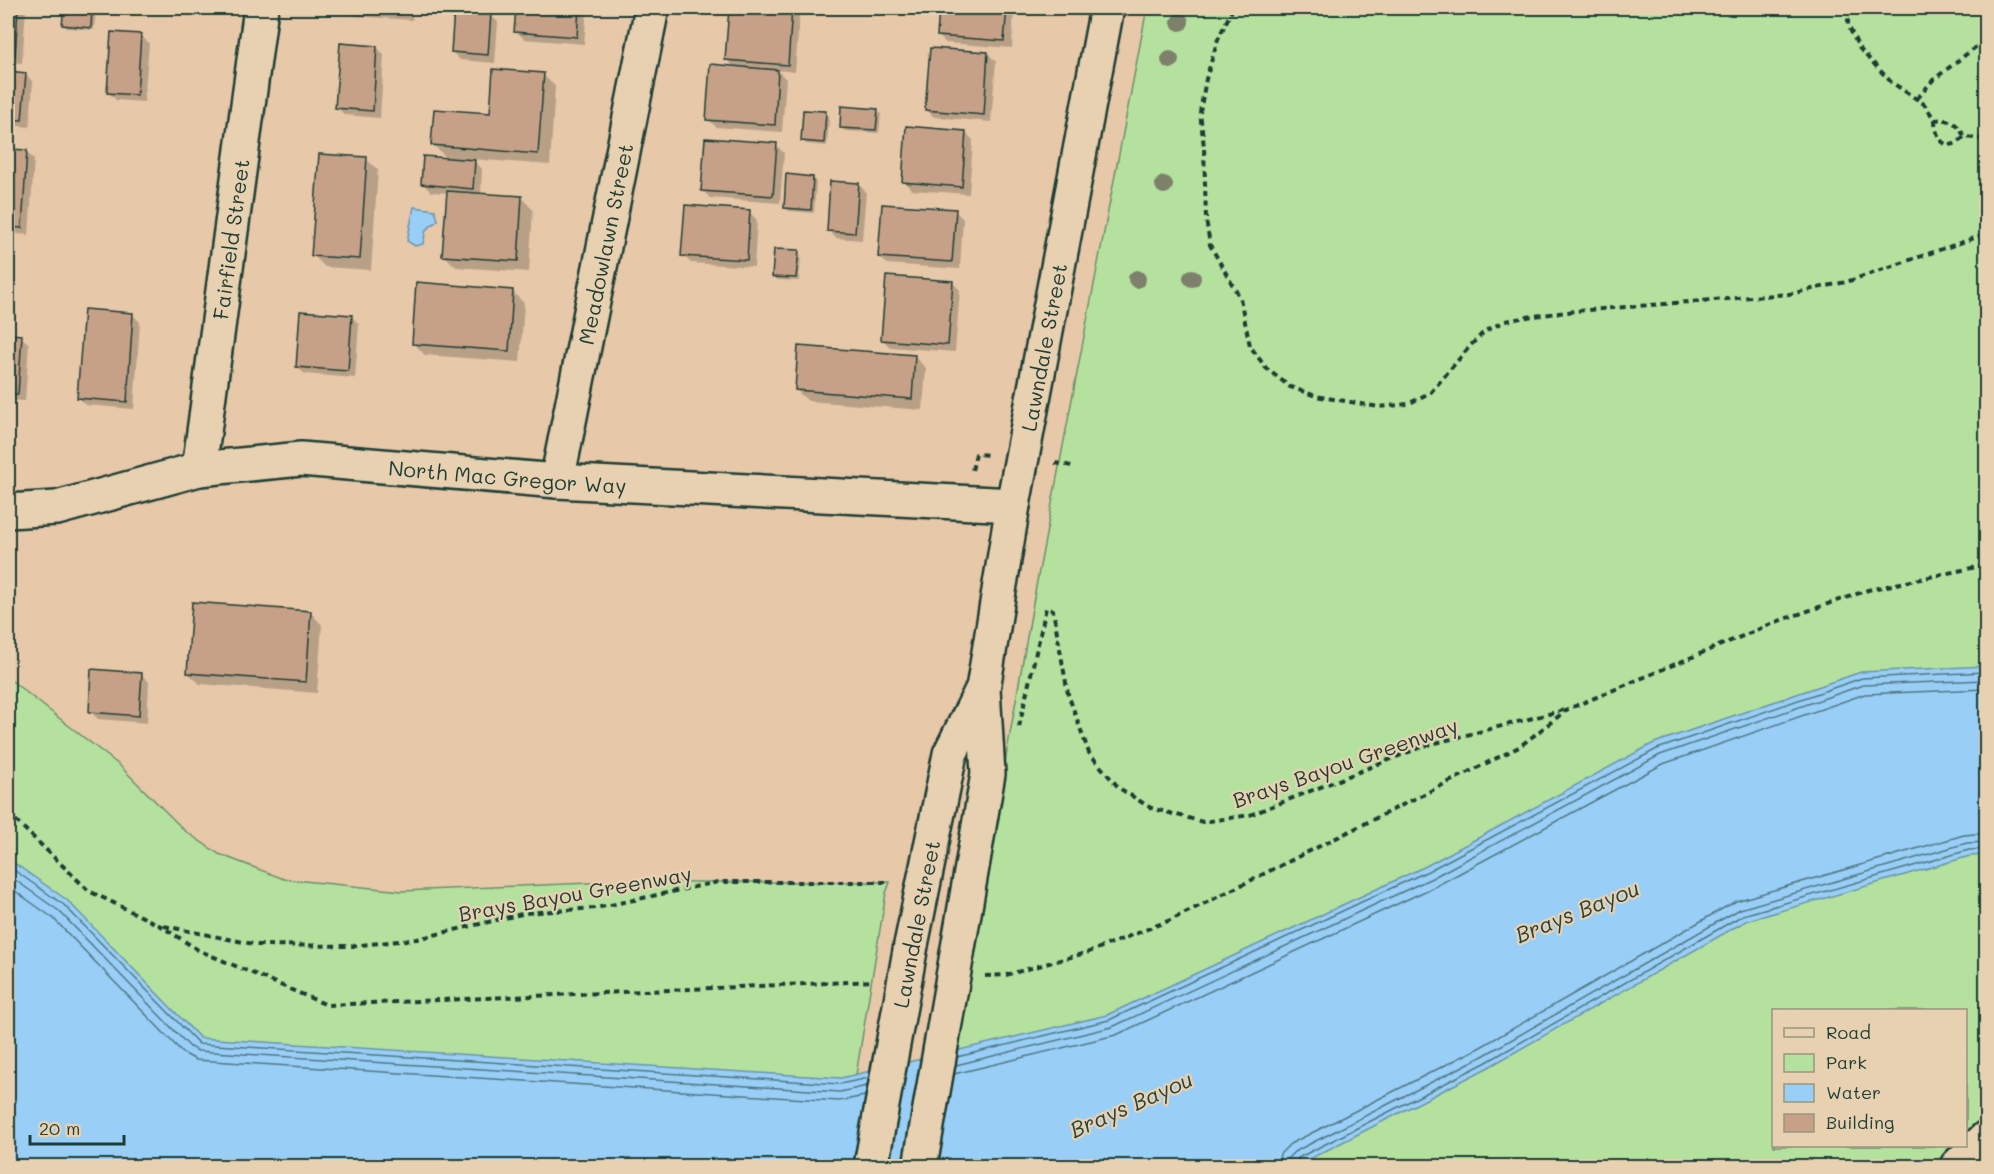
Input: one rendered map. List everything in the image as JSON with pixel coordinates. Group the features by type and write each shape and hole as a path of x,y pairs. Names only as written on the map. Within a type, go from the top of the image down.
{"street":[{"name":"Fairfield Street","path":"199,469 261,8"},
{"name":"Meadowlawn Street","path":"557,481 652,8"},
{"name":"Lawndale Street","path":"920,1167 988,774 983,689 1013,505 1107,8"},
{"name":"North Mac Gregor Way","path":"8,511 57,508 199,469 301,459 557,481 1013,505"},
{"name":"Lawndale Street","path":"871,1167 911,945 950,754 983,689"},
{"path":"1957,1167 1986,1138"}],"path":[{"path":"1233,8 1218,39 1206,79 1200,112 1204,147 1206,219 1210,245 1240,298 1250,345 1266,368 1290,387 1316,396 1379,406 1408,404 1431,392 1485,331 1505,321 1576,311 1789,294 1846,282 1986,234"},
{"path":"1848,8 1848,25 1859,48 1891,82 1924,104 1935,120 1936,133 1940,141 1954,144 1964,136 1986,139"},
{"path":"1917,99 1933,80 1986,39"},
{"path":"1935,120 1950,121 1961,129 1964,136"},
{"name":"Brays Bayou Greenway","path":"1038,640 1046,608 1053,610 1068,694 1089,753 1119,788 1151,808 1203,822 1250,815 1424,746 1568,709"},
{"name":"Brays Bayou Greenway","path":"161,926 258,945 352,946 417,939 526,914 596,908 718,882 890,882"}],"green space":[{"path":"1147,8 1986,8 1986,1166 934,1166 1035,592"},
{"path":"8,678 119,765 185,831 219,854 284,879 402,891 613,882 890,882 886,893 841,1166 8,1166"}],"water":[{"path":"414,207 435,210 438,220 426,230 423,244 415,246 407,241"},
{"name":"Brays Bayou","path":"1986,666 1986,855 1970,856 1746,921 1487,1068 1296,1166 8,1166 8,859 67,900 200,1038 841,1078 1107,1015 1426,866 1654,743 1861,672"}],"building":[{"path":"8,8 18,8 15,56 8,56"},
{"path":"64,8 92,8 91,28 62,25"},
{"path":"345,8 405,8 404,13"},
{"path":"516,8 579,8 577,37 514,32"},
{"path":"729,8 792,8 788,65 725,60"},
{"path":"939,8 1007,8 1004,41 937,36"},
{"path":"454,10 491,13 488,55 451,52"},
{"path":"111,32 141,34 137,95 107,93"},
{"path":"340,43 377,46 373,111 335,108"},
{"path":"930,48 988,52 984,115 925,110"},
{"path":"710,64 778,70 775,125 706,120"},
{"path":"493,69 544,73 538,154 431,145 434,109 490,113"},
{"path":"8,71 26,73 22,120 8,119"},
{"path":"841,106 878,109 876,130 840,128"},
{"path":"803,110 826,111 824,143 801,141"},
{"path":"906,126 966,131 962,187 902,182"},
{"path":"705,138 777,143 773,196 701,191"},
{"path":"8,149 27,150 22,228 8,227"},
{"path":"319,154 367,157 360,259 311,256"},
{"path":"423,156 475,160 473,189 421,184"},
{"path":"786,174 813,177 811,210 784,208"},
{"path":"830,181 859,183 855,233 827,231"},
{"path":"447,191 522,196 518,261 442,256"},
{"path":"882,204 956,209 952,262 878,257"},
{"path":"685,205 750,210 747,260 681,256"},
{"path":"774,249 799,250 796,278 772,277"},
{"path":"886,276 953,281 948,345 881,340"},
{"path":"416,282 513,290 509,351 412,344"},
{"path":"84,309 133,313 127,402 77,398"},
{"path":"300,311 352,315 348,371 296,367"},
{"path":"8,334 22,335 18,394 8,394"},
{"path":"798,346 915,355 912,399 795,390"},
{"path":"192,602 311,611 306,682 187,673"},
{"path":"91,669 142,673 139,716 89,712"}]}
